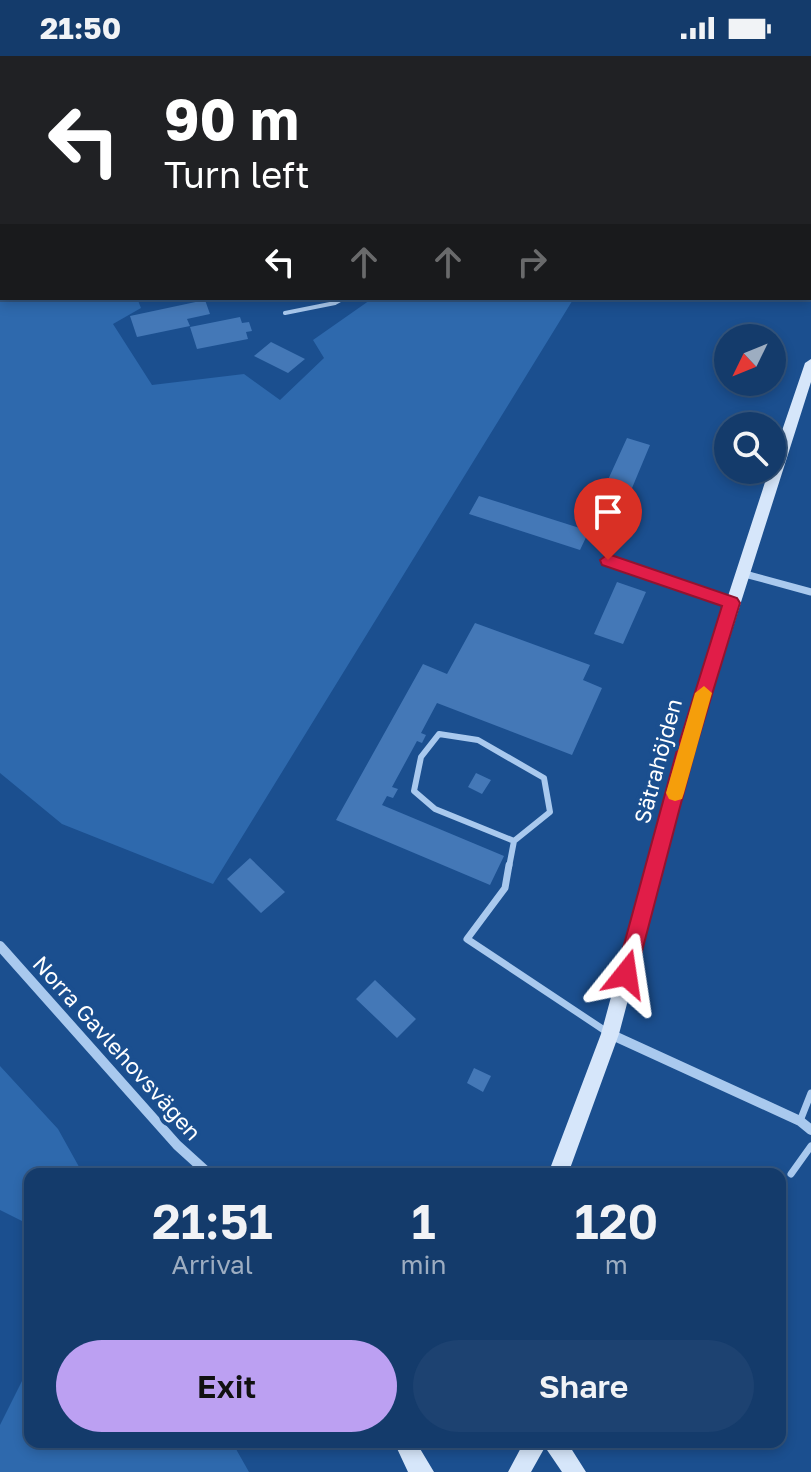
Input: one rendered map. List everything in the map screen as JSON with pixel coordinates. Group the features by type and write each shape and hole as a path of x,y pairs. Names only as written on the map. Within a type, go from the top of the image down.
{"street":[{"name":"Sätrahöjden","path":"560,1168 610,1034 686,750 811,363"},
{"path":"741,573 811,592"},
{"name":"Norra Gavlehovsvägen","path":"0,946 177,1145 202,1168"},
{"path":"610,1034 800,1121 811,1130"},
{"path":"407,1448 412,1460 423,1472"},
{"path":"519,1472 533,1448"},
{"path":"558,1448 575,1472"}],"lane":[{"path":"285,313 340,300"},
{"path":"608,560 731,603"},
{"path":"514,841 435,809 414,791 421,757 439,734 478,740 544,778 550,812 514,841 505,888 467,939 610,1034"},
{"path":"800,1121 811,1093"},
{"path":"791,1174 811,1146"}],"shaded area":[{"path":"0,300 138,300 141,308 113,324 152,385 244,374 280,400 324,358 313,340 370,300 573,300 213,884 62,824 0,773"},
{"path":"0,1066 58,1129 80,1168 24,1168 24,1222 0,1210"},
{"path":"24,1377 24,1448 235,1448 249,1472 0,1472 0,1425"}],"building":[{"path":"205,300 210,314 187,319 190,326 137,337 130,316"},
{"path":"240,317 242,323 249,322 252,331 246,332 248,339 197,349 190,327"},
{"path":"271,342 305,359 288,373 254,356"},
{"path":"627,438 650,445 622,512 597,504"},
{"path":"479,496 589,531 580,550 469,514"},
{"path":"617,582 646,592 623,644 594,634"},
{"path":"475,623 590,665 583,680 602,688 572,755 437,703 421,733 426,735 422,743 417,741 392,787 398,789 393,798 387,796 382,805 504,856 490,885 336,820 423,664 447,674"},
{"path":"476,773 491,780 482,794 468,787"},
{"path":"250,858 285,892 261,913 227,879"},
{"path":"375,980 416,1019 397,1038 356,999"},
{"path":"474,1068 491,1076 483,1092 467,1083"}],"slow traffic":[{"path":"675,793 704,693"}],"route":[{"path":"608,560 731,603 686,750 626,974"}]}
